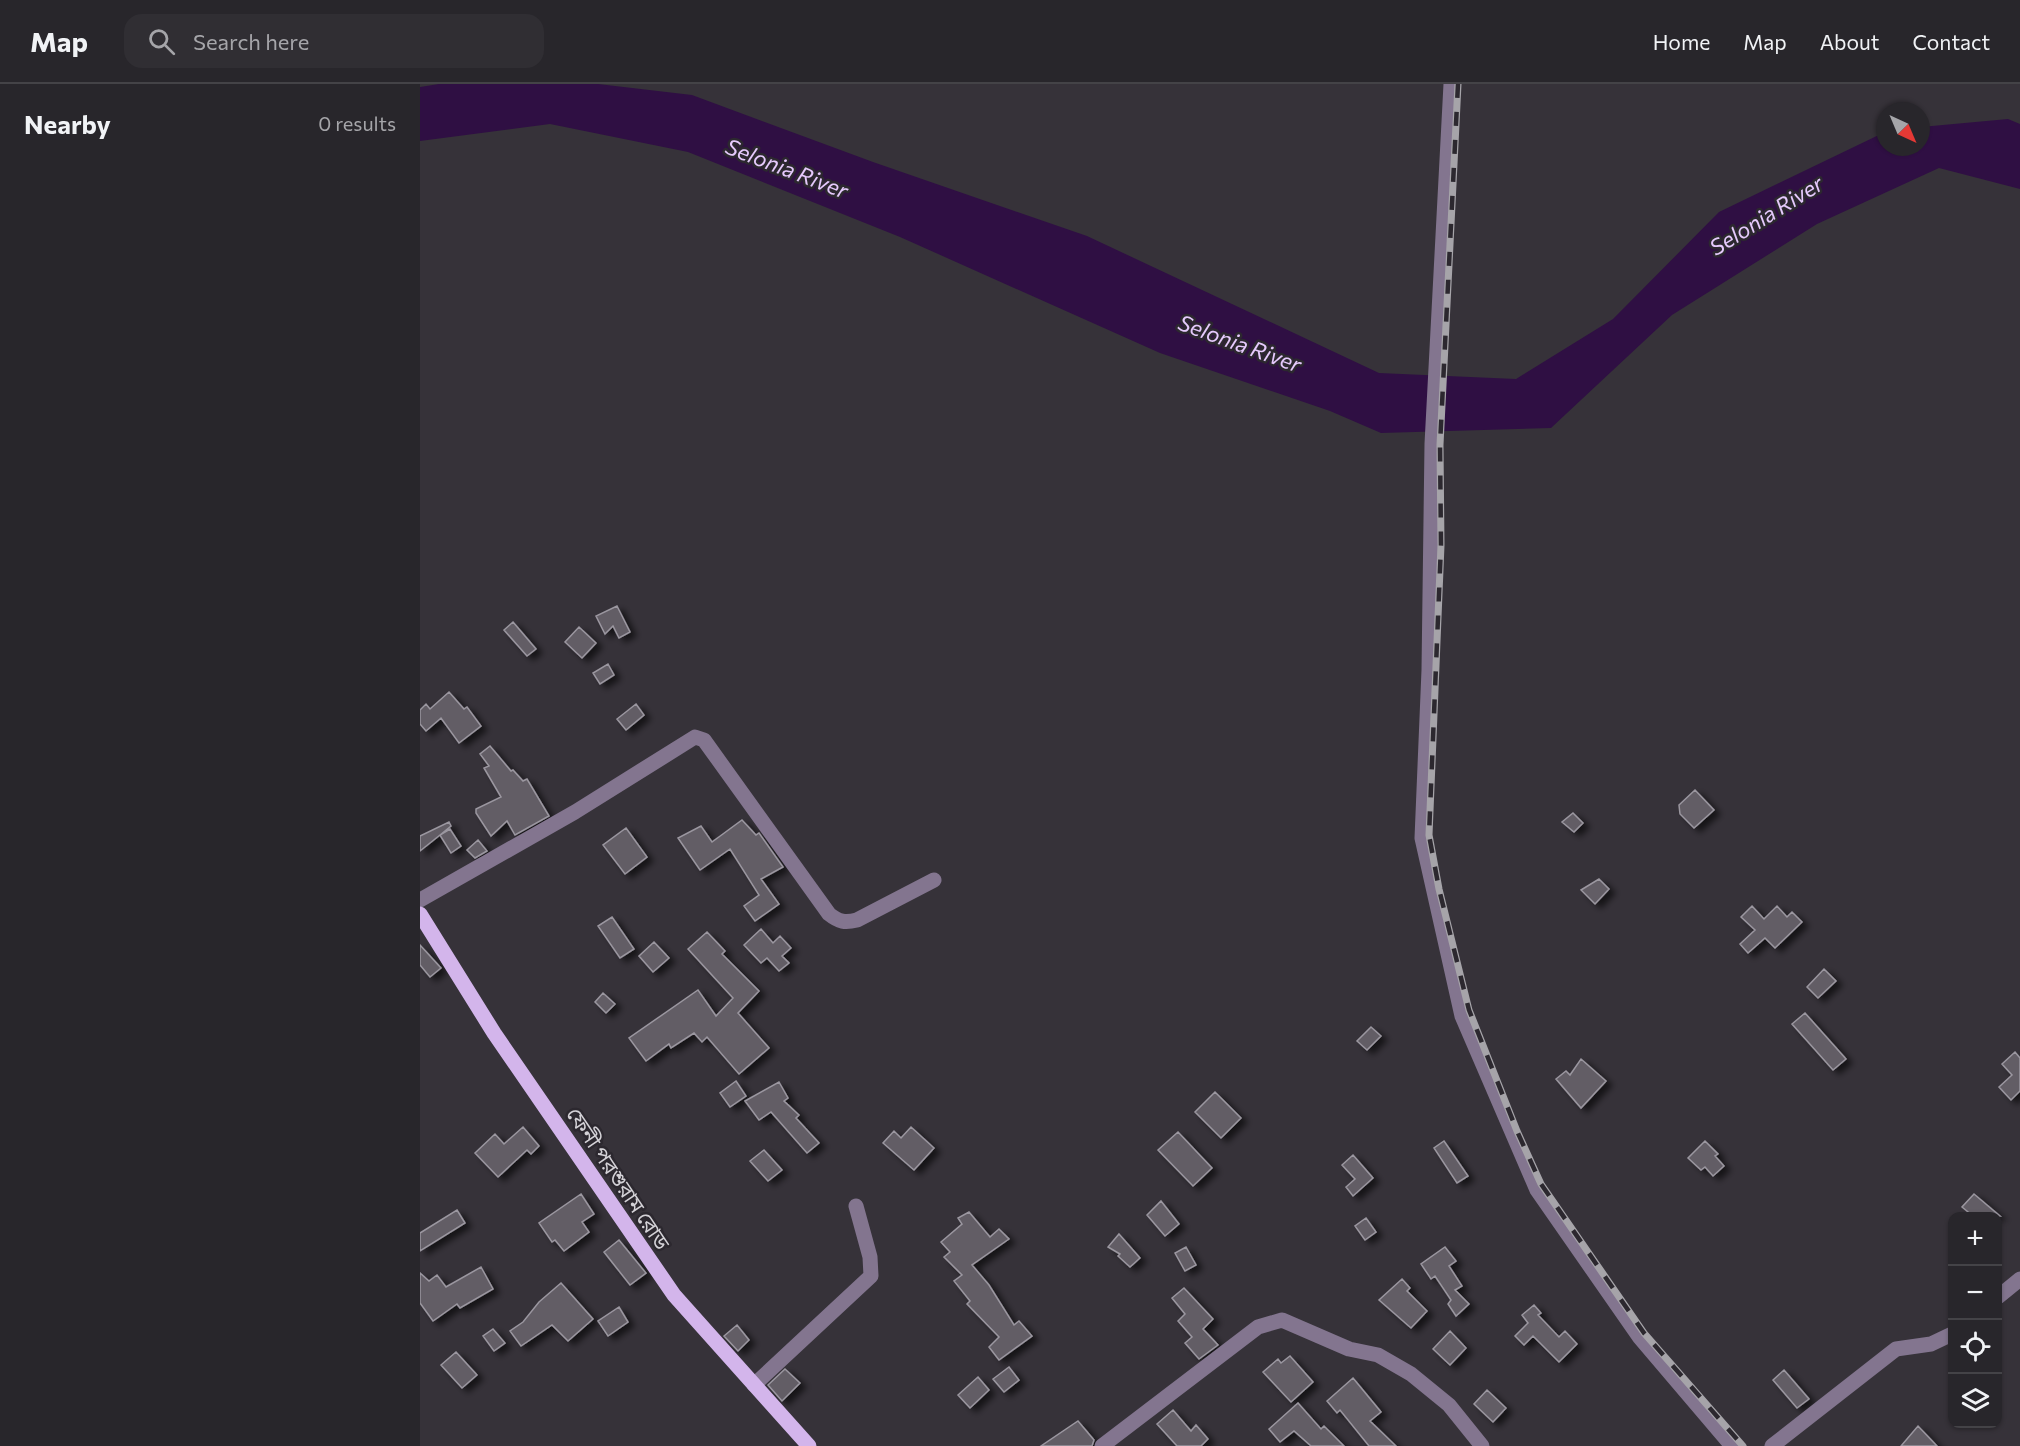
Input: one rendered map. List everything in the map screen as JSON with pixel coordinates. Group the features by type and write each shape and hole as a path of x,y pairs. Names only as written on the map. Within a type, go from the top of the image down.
{"main road":[{"name":"ফেনী পরশুরাম রোড","path":"420,914 494,1034 674,1295 808,1446"}],"street":[{"path":"1451,84 1435,361 1429,670 1422,838 1462,1016 1537,1190 1640,1338 1732,1446"},
{"path":"420,900 574,812 695,737 700,737 829,914 836,920 847,922 857,920 934,880"},
{"path":"754,1385 871,1276 870,1257 856,1206"},
{"path":"2002,1295 2020,1279"},
{"path":"1102,1446 1258,1327 1282,1320 1349,1349 1377,1356 1412,1374 1449,1405 1482,1446"},
{"path":"1772,1446 1896,1349 1931,1344 1948,1336"}],"water":[{"name":"Selonia River","path":"439,84 598,84 692,95 873,162 1087,236 1379,373 1516,379 1613,319 1719,212 1876,136 1876,156 1930,156 1930,126 2008,119 2020,124 2020,189 1939,168 1817,224 1672,315 1551,428 1381,433 1330,411 1160,353 900,237 688,152 550,124 420,141 420,87"}],"building":[{"path":"617,606 630,632 619,638 613,626 605,634 596,616"},
{"path":"513,622 536,649 527,656 504,630"},
{"path":"579,627 596,643 582,658 565,642"},
{"path":"608,664 614,675 600,684 593,673"},
{"path":"449,692 464,709 467,707 481,726 459,743 441,718 426,731 420,724 420,710 426,704 430,709"},
{"path":"636,704 644,715 626,730 617,719"},
{"path":"490,746 511,771 513,770 523,781 527,779 549,816 515,835 507,821 491,836 476,813 476,809 501,797 484,768 489,766 480,754"},
{"path":"1695,790 1714,810 1694,828 1680,814 1679,805"},
{"path":"1573,813 1583,823 1574,832 1562,822"},
{"path":"742,820 756,835 759,833 783,867 761,879 779,904 755,921 744,906 759,895 730,849 700,870 678,838 701,826 712,842"},
{"path":"449,822 451,826 420,851 420,836"},
{"path":"626,828 647,857 625,874 603,845"},
{"path":"450,829 461,846 451,853 440,835"},
{"path":"478,840 487,851 475,858 467,850"},
{"path":"1599,879 1609,889 1595,904 1581,890"},
{"path":"1752,906 1764,919 1777,906 1787,917 1792,912 1802,922 1775,948 1765,938 1748,953 1740,944 1755,930 1741,917"},
{"path":"612,917 634,949 620,958 598,926"},
{"path":"761,929 773,943 780,936 791,948 782,956 789,963 779,971 767,958 761,963 744,945"},
{"path":"707,932 725,951 722,954 759,991 738,1013 769,1048 739,1074 707,1037 702,1042 694,1033 671,1048 669,1044 646,1061 629,1038 698,990 716,1016 733,998 688,949"},
{"path":"654,942 669,958 653,972 639,956"},
{"path":"420,945 441,968 430,977 420,965"},
{"path":"1824,969 1836,981 1818,998 1807,987"},
{"path":"603,993 615,1004 606,1013 595,1002"},
{"path":"1805,1013 1846,1059 1833,1070 1792,1024"},
{"path":"1371,1027 1381,1036 1367,1050 1357,1041"},
{"path":"2015,1052 2020,1058 2020,1091 2011,1100 1999,1087 2012,1075 2002,1064"},
{"path":"1581,1059 1606,1081 1581,1108 1556,1079 1566,1071 1570,1075"},
{"path":"736,1081 746,1096 730,1107 720,1093"},
{"path":"779,1082 788,1098 784,1101 799,1115 796,1118 819,1143 807,1153 771,1112 759,1120 745,1101"},
{"path":"1215,1092 1241,1118 1221,1138 1195,1112"},
{"path":"523,1127 539,1146 531,1154 527,1150 498,1177 475,1153 495,1134 504,1144"},
{"path":"911,1127 934,1148 914,1170 883,1143 894,1131 901,1138"},
{"path":"1178,1132 1212,1168 1193,1186 1158,1150"},
{"path":"1444,1141 1468,1176 1457,1183 1434,1148"},
{"path":"1705,1141 1718,1154 1715,1156 1724,1166 1713,1176 1705,1167 1701,1170 1688,1158"},
{"path":"764,1150 782,1170 768,1181 750,1161"},
{"path":"1353,1155 1373,1178 1353,1196 1346,1187 1355,1179 1342,1165"},
{"path":"581,1194 594,1214 582,1222 589,1232 564,1251 555,1240 552,1242 539,1223"},
{"path":"1974,1194 1995,1212 1968,1212 1962,1207"},
{"path":"1161,1201 1179,1224 1165,1236 1147,1215"},
{"path":"457,1210 465,1223 420,1251 420,1233"},
{"path":"969,1212 990,1237 999,1229 1009,1239 972,1265 989,1285 1014,1325 1019,1321 1032,1336 999,1360 989,1347 999,1337 967,1304 970,1301 954,1281 962,1275 944,1257 950,1252 941,1242 962,1224 958,1218"},
{"path":"1366,1218 1376,1232 1365,1240 1355,1226"},
{"path":"1119,1234 1140,1258 1130,1267 1118,1256 1120,1254 1108,1247"},
{"path":"619,1240 646,1273 630,1285 604,1252"},
{"path":"1186,1247 1196,1265 1185,1271 1175,1253"},
{"path":"1445,1247 1456,1261 1449,1266 1462,1286 1455,1290 1469,1304 1456,1316 1448,1304 1451,1300 1435,1276 1431,1279 1421,1264"},
{"path":"481,1267 493,1289 460,1308 457,1304 433,1321 420,1303 420,1273 429,1281 437,1275 446,1287"},
{"path":"1402,1279 1410,1288 1407,1291 1427,1311 1411,1328 1379,1300"},
{"path":"561,1283 593,1319 568,1341 552,1325 521,1346 510,1331 523,1322 539,1302"},
{"path":"1184,1288 1213,1319 1203,1329 1218,1345 1199,1359 1185,1343 1192,1337 1178,1321 1185,1314 1172,1298"},
{"path":"1534,1305 1541,1313 1538,1315 1559,1337 1565,1331 1577,1344 1559,1362 1533,1336 1524,1345 1515,1336 1528,1323 1522,1315"},
{"path":"619,1307 628,1322 608,1336 598,1321"},
{"path":"737,1325 749,1340 738,1351 724,1336"},
{"path":"493,1329 505,1343 494,1351 483,1336"},
{"path":"1450,1331 1466,1348 1450,1365 1433,1349"},
{"path":"456,1352 477,1375 462,1388 441,1365"},
{"path":"1290,1356 1313,1382 1291,1402 1263,1372 1278,1359 1281,1363"},
{"path":"1009,1367 1019,1380 1004,1392 993,1379"},
{"path":"785,1369 800,1383 782,1401 768,1385"},
{"path":"1784,1370 1809,1399 1797,1408 1773,1380"},
{"path":"978,1377 989,1390 970,1408 958,1395"},
{"path":"1353,1378 1381,1412 1370,1421 1396,1446 1369,1446 1340,1410 1337,1413 1327,1401"},
{"path":"1487,1390 1506,1408 1493,1422 1474,1404"},
{"path":"1298,1403 1321,1429 1324,1426 1344,1446 1311,1446 1294,1431 1280,1442 1269,1429"},
{"path":"1173,1410 1191,1431 1196,1425 1208,1439 1201,1446 1177,1446 1157,1424"},
{"path":"1078,1421 1094,1440 1092,1446 1041,1446"},
{"path":"1918,1426 1937,1446 1901,1446"}],"railway":[{"path":"1458,84 1440,445 1441,545 1429,835 1439,889 1469,1010 1517,1131 1541,1184 1644,1333 1743,1446"}]}
